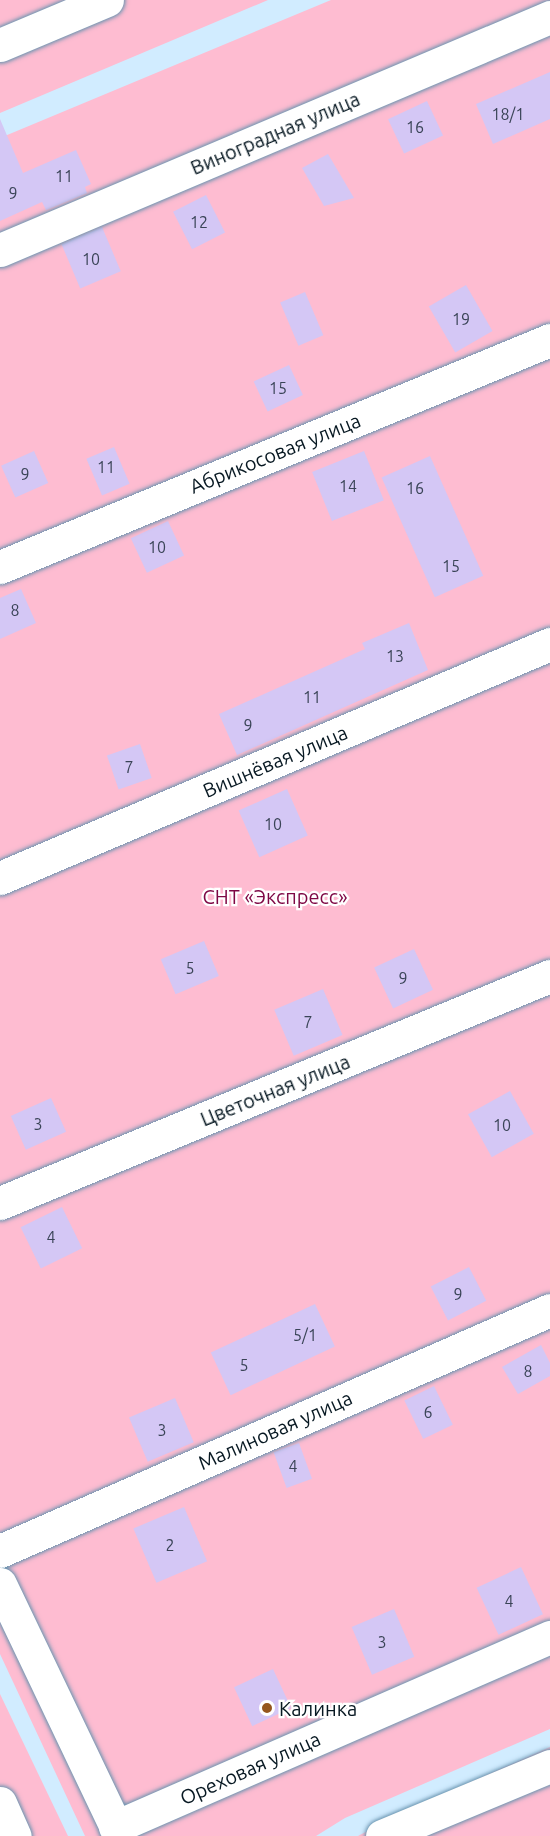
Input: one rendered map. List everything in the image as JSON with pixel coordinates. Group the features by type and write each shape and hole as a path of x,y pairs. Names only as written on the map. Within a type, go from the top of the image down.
{"street":[{"path":"0,45 107,0"},
{"name":"Виноградная улица","path":"0,250 550,17"},
{"name":"Абрикосовая улица","path":"0,567 550,340"},
{"name":"Вишнёвая улица","path":"0,878 550,644"},
{"name":"Цветочная улица","path":"0,1203 550,976"},
{"name":"Малиновая улица","path":"0,1551 550,1310"},
{"path":"0,1584 117,1831"},
{"name":"Ореховая улица","path":"117,1831 550,1637"},
{"path":"382,1836 550,1766"},
{"path":"0,1803 15,1836"}],"green space":[{"path":"0,0 268,0 0,113"},
{"name":"СНТ «Экспресс»","path":"331,0 550,0 550,1729 345,1818 316,1836 85,1836 0,1654 0,138"},
{"path":"0,1694 68,1836 0,1836"},
{"path":"550,1747 550,1836 358,1836 409,1809"}],"building":[{"path":"550,72 550,119 493,144 476,104"},
{"path":"427,101 443,135 404,154 388,119"},
{"path":"0,119 23,173 76,150 91,184 85,187 87,193 46,210 42,202 0,221"},
{"path":"328,154 354,198 324,206 302,168"},
{"path":"206,195 225,232 192,249 173,212"},
{"path":"102,227 121,271 80,288 61,244"},
{"path":"466,285 492,331 455,352 429,306"},
{"path":"305,292 323,335 299,346 280,303"},
{"path":"289,365 303,395 268,411 254,381"},
{"path":"114,447 130,484 102,496 86,459"},
{"path":"34,451 48,483 15,498 1,466"},
{"path":"364,451 384,500 332,521 312,472"},
{"path":"430,456 483,576 435,597 382,478"},
{"path":"168,521 184,555 147,573 131,538"},
{"path":"21,589 36,623 0,639 0,598"},
{"path":"409,623 428,670 237,755 219,714 365,649 362,643"},
{"path":"140,744 152,778 119,789 107,755"},
{"path":"287,789 308,836 259,857 239,811"},
{"path":"204,941 219,976 176,994 161,959"},
{"path":"414,949 433,990 393,1008 374,968"},
{"path":"323,989 343,1035 294,1056 274,1010"},
{"path":"510,1091 534,1134 492,1157 468,1114"},
{"path":"51,1098 66,1132 26,1150 11,1116"},
{"path":"62,1207 82,1248 41,1269 21,1227"},
{"path":"469,1267 486,1301 448,1320 431,1287"},
{"path":"315,1304 335,1347 231,1395 211,1353"},
{"path":"541,1345 550,1363 550,1376 518,1394 502,1367"},
{"path":"434,1386 453,1425 423,1439 404,1400"},
{"path":"175,1398 194,1442 148,1462 129,1418"},
{"path":"299,1443 312,1479 287,1488 274,1452"},
{"path":"184,1507 207,1561 156,1583 133,1528"},
{"path":"521,1567 543,1614 499,1635 477,1588"},
{"path":"394,1609 414,1657 372,1675 352,1627"},
{"path":"273,1669 291,1708 252,1726 234,1687"}],"place":[{"name":"Калинка","path":"267,1708"}]}
